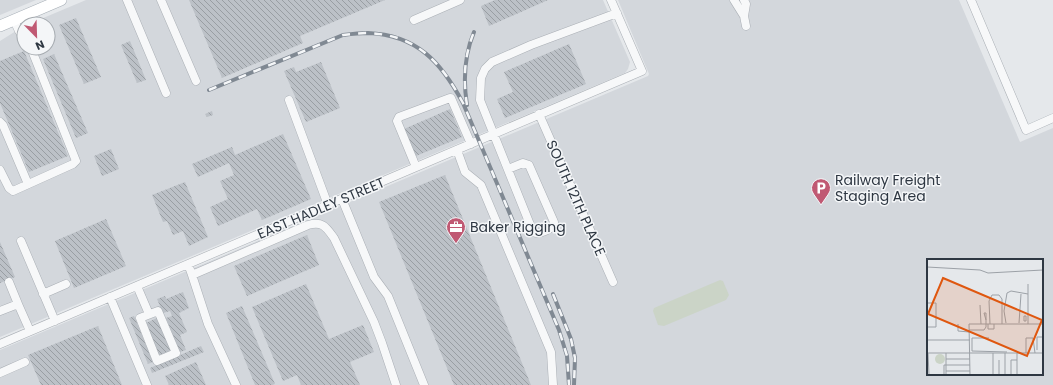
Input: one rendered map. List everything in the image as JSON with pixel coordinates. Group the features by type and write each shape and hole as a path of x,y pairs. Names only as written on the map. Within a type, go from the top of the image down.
{"main road":[{"path":"0,26 61,0"}],"street":[{"path":"127,0 166,93"},
{"path":"161,0 196,81"},
{"path":"414,20 460,0"},
{"path":"508,169 523,163 529,165 554,222 554,226 546,231 536,233 533,232 480,100 481,78 485,69 492,62 616,12 611,0"},
{"path":"734,0 744,16 746,26"},
{"path":"744,0 746,4 744,16"},
{"path":"971,0 1026,130 1053,118"},
{"name":"EAST HADLEY STREET","path":"0,344 642,71 616,12"},
{"path":"14,20 16,24"},
{"path":"0,170 7,186 11,190 16,190 73,164 76,161 34,56"},
{"path":"416,167 397,121 399,117 451,98 471,144"},
{"path":"288,100 328,204"},
{"name":"SOUTH 12TH PLACE","path":"539,114 613,282"},
{"path":"0,122 3,125 28,184"},
{"path":"457,150 465,172 481,185 551,352 553,385"},
{"path":"342,198 374,277 388,296 424,385"},
{"path":"192,275 308,225 321,223 327,228 334,238 374,322 396,385"},
{"path":"21,240 55,321"},
{"path":"188,264 208,324 236,385"},
{"path":"9,282 30,331"},
{"path":"43,294 66,284"},
{"path":"137,286 149,314"},
{"path":"110,297 147,385"},
{"path":"0,311 18,304"},
{"path":"158,310 176,352 157,361 140,318 149,314 158,310"},
{"path":"0,373 25,362"}],"shaded area":[{"path":"0,0 36,0 0,15"},
{"path":"86,0 603,0 630,62 625,73 0,337 0,41 16,31 16,56 56,56 56,16 48,16"},
{"path":"618,0 959,0 1020,142 1053,128 1053,385 0,385 0,350 648,76 649,74"},
{"path":"720,280 723,281 729,295 726,300 664,326 658,325 653,311 654,308"}],"building":[{"path":"189,0 385,0 300,36 303,43 222,78"},
{"path":"495,0 548,0 489,26 481,6"},
{"path":"76,18 101,77 84,84 59,25"},
{"path":"130,41 146,80 137,83 121,45"},
{"path":"569,44 586,84 505,118 497,99 513,92 504,72"},
{"path":"16,54 16,56 26,56 68,156 29,172 0,103 0,61"},
{"path":"50,56 55,56 88,133 76,138 43,59"},
{"path":"321,62 340,108 306,122 284,71 294,67 296,72"},
{"path":"450,109 462,137 416,156 404,129"},
{"path":"212,111 213,115 207,117 205,114"},
{"path":"283,134 311,199 262,220 257,209 218,226 210,207 228,199 220,181 234,175 229,163 198,177 192,164 232,147 235,155"},
{"path":"111,149 119,169 102,176 94,156"},
{"path":"445,175 531,385 454,385 379,202"},
{"path":"185,182 208,237 189,246 183,231 173,235 167,221 163,222 152,195"},
{"path":"106,219 126,266 74,288 55,241"},
{"path":"307,235 319,265 247,296 234,266"},
{"path":"0,242 15,277 0,283"},
{"path":"306,284 329,339 363,325 374,352 350,362 360,385 301,385 297,375 283,381 252,307"},
{"path":"183,292 189,308 179,313 187,332 180,335 186,350 180,352 166,318 172,316 170,311 163,313 157,299 165,296 166,299"},
{"path":"242,306 275,384 255,385 226,313"},
{"path":"134,316 153,362 148,364 129,318"},
{"path":"157,318 171,351 159,355 146,323"},
{"path":"98,326 122,385 41,385 28,355"},
{"path":"201,346 204,352 152,373 150,368"},
{"path":"196,362 206,385 169,385 165,376"}],"railway":[{"path":"467,105 465,68 468,50 474,32"},
{"path":"209,90 343,35 359,33 385,35 414,45 426,53 446,75 463,103 559,330 567,356 569,385"},
{"path":"553,294 571,339 575,358 574,385"}],"place":[{"name":"Railway Freight Staging Area","path":"821,205"},
{"name":"Baker Rigging","path":"456,244"}]}
